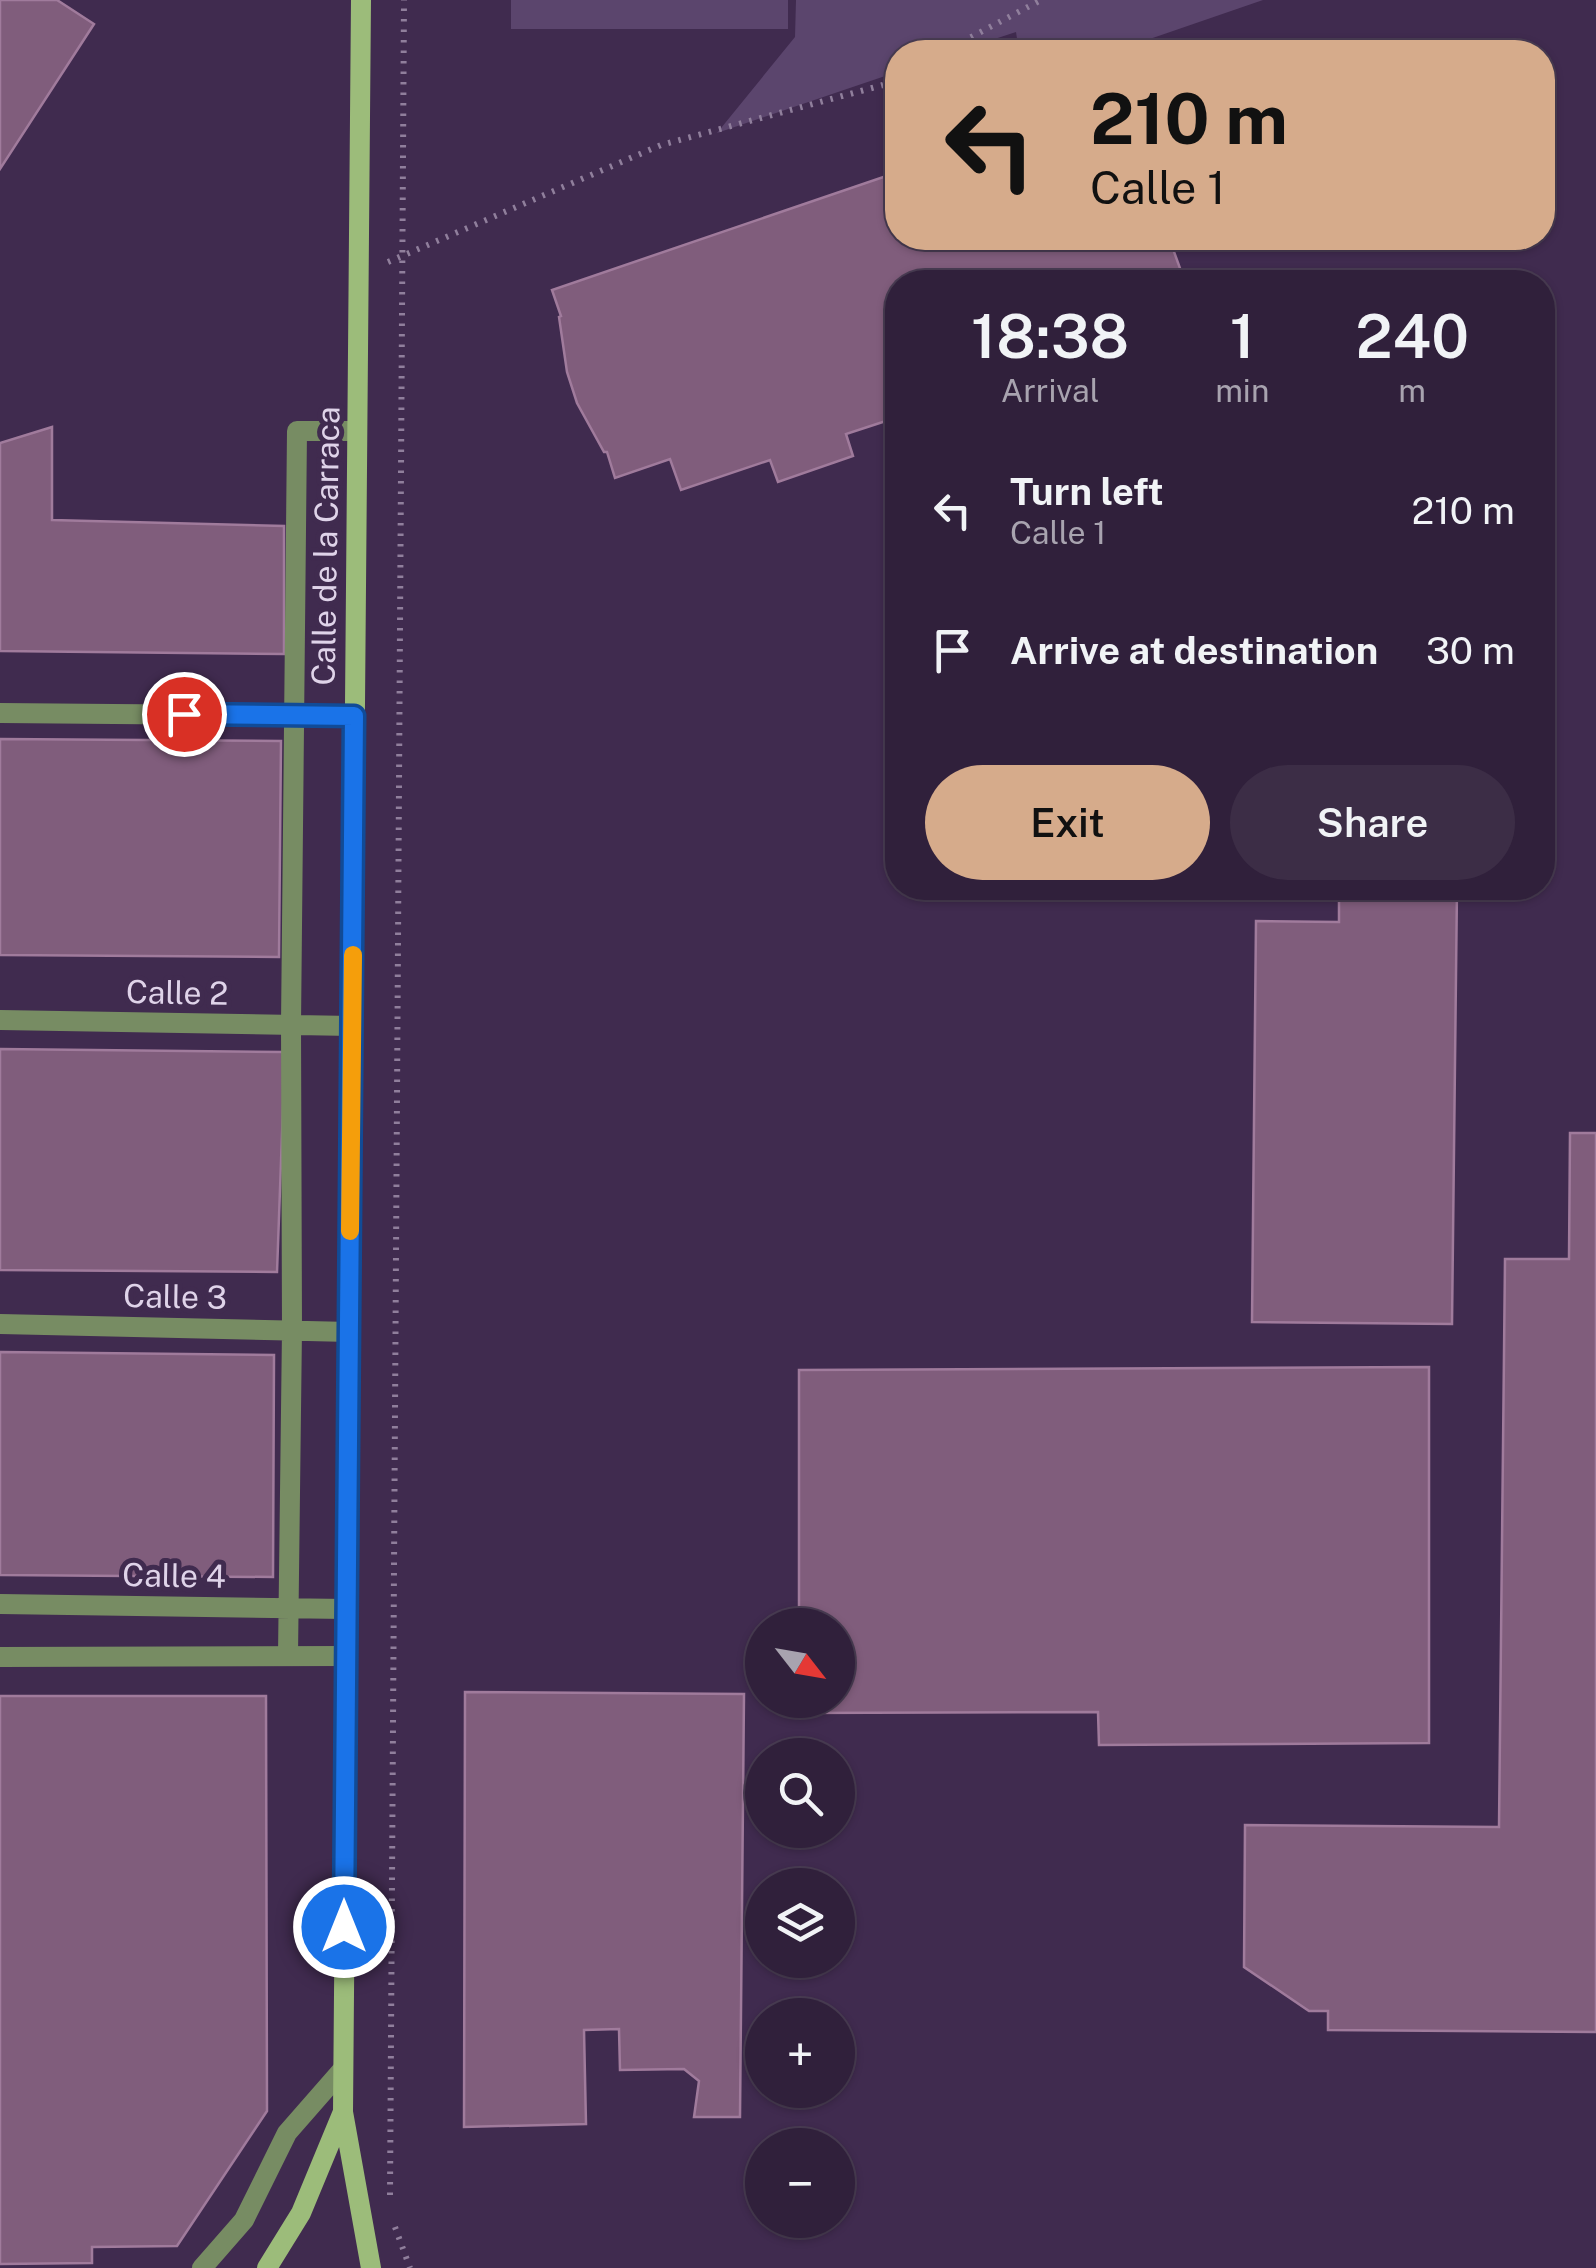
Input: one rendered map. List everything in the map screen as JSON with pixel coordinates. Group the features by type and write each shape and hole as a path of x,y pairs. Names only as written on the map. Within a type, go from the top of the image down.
{"street":[{"name":"Calle de la Carraca","path":"361,0 343,2112 372,2268"},
{"name":"Calle de la Carraca","path":"268,2268 301,2214 343,2112"}],"lane":[{"path":"288,1656 298,432 357,431"},
{"path":"0,713 354,716"},
{"name":"Calle 2","path":"0,1020 352,1026"},
{"name":"Calle 3","path":"0,1324 350,1332"},
{"name":"Calle 4","path":"0,1604 346,1608"},
{"path":"0,1657 346,1656"},
{"path":"202,2268 244,2220 287,2132 343,2069"}],"path":[{"path":"404,0 390,2212 410,2268"},
{"path":"964,40 1041,0"},
{"path":"358,274 661,145 885,84"}],"shaded area":[{"path":"511,0 788,0 788,29 511,29"},
{"path":"796,0 1263,0 1147,40 1017,40 1016,32 992,40 885,40 885,76 717,133 795,37"}],"building":[{"path":"0,0 57,0 94,24 0,169"},
{"path":"885,176 885,250 1173,250 1181,270 885,270 885,421 846,434 853,456 778,482 770,460 681,490 670,459 615,478 607,452 577,403 567,372 561,316 552,290"},
{"path":"52,427 52,520 284,526 284,654 0,651 0,443"},
{"path":"0,739 281,741 279,957 0,955"},
{"path":"1339,900 1457,900 1452,1324 1252,1322 1256,921 1339,922"},
{"path":"0,1049 285,1052 277,1272 0,1270"},
{"path":"1570,1133 1596,1133 1596,2032 1328,2030 1328,2011 1309,2011 1244,1967 1245,1825 1499,1827 1505,1259 1569,1259"},
{"path":"0,1352 274,1355 273,1577 0,1575"},
{"path":"1429,1367 1429,1743 1099,1745 1098,1712 855,1713 855,1608 799,1608 799,1370"},
{"path":"465,1692 744,1694 740,2117 694,2117 699,2081 684,2069 620,2070 619,2029 584,2030 586,2124 464,2127"},
{"path":"0,1696 266,1696 267,2111 177,2246 92,2247 92,2263 0,2264"}],"slow traffic":[{"path":"350,1231 353,955"}],"route":[{"path":"184,714 354,716 344,1927"}]}
